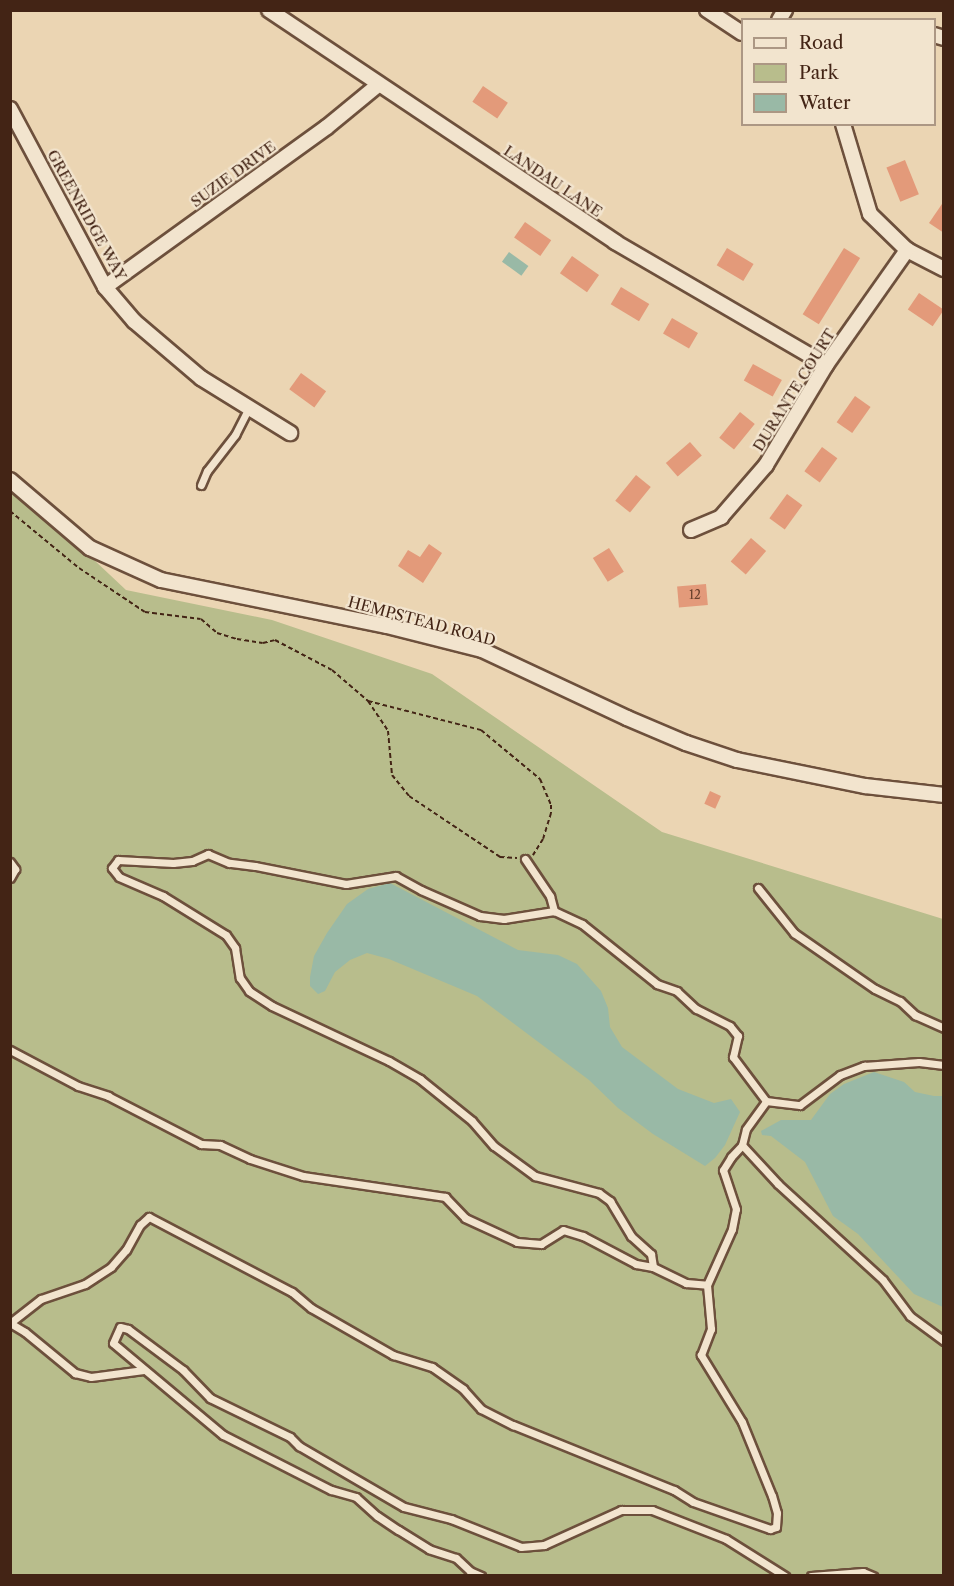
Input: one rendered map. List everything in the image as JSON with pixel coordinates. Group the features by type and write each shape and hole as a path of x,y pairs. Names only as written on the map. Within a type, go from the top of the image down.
{"street":[{"name":"LANDAU LANE","path":"269,10 615,242 826,365"},
{"path":"707,10 741,32"},
{"name":"SUZIE DRIVE","path":"105,287 327,127 378,85"},
{"name":"GREENRIDGE WAY","path":"10,109 105,287 134,321 201,378 290,433"},
{"path":"844,126 870,214 907,250 944,269"},
{"name":"DURANTE COURT","path":"691,530 721,517 766,465 826,365 907,250"},
{"name":"HEMPSTEAD ROAD","path":"10,480 90,548 161,580 387,626 482,651 637,723 737,760 865,786 944,795"}],"lane":[{"path":"201,485 207,471 235,435 249,408"},
{"path":"653,1268 651,1254 631,1236 610,1201 585,1187 564,1185 535,1176 494,1146 472,1121 420,1079 389,1061 272,1006 249,991 240,978 235,948 226,934 163,896 119,877 112,868 118,860 173,863 192,861 208,854 229,863 346,884 396,876 421,890 480,916 504,919 554,911 582,924 657,984 677,991 696,1009 730,1026 738,1036 733,1057 766,1101 801,1105 840,1076 864,1066 919,1062 944,1065"},
{"path":"525,859 550,896 554,911"},
{"path":"10,862 15,869 10,878"},
{"path":"758,888 794,933 875,989 900,1001 915,1014 944,1028"},
{"path":"10,1050 61,1078 108,1096 201,1144 220,1145 250,1159 303,1176 445,1197 465,1218 518,1242 541,1245 563,1230 584,1236 636,1264 653,1268 686,1283 707,1285"},
{"path":"144,1370 91,1377 75,1373 33,1338 10,1323 41,1299 85,1284 111,1267 126,1251 140,1225 149,1217 292,1292 311,1308 393,1355 432,1367 463,1389 481,1409 513,1425 674,1490 693,1502 770,1529 776,1527 777,1513 772,1496 742,1422 701,1355 711,1329 707,1285 729,1238 736,1209 723,1170 742,1145 746,1129 766,1101"},
{"path":"742,1145 778,1184 883,1280 910,1316 944,1341"},
{"path":"481,1575 470,1571 456,1558 429,1549 398,1530 376,1516 356,1497 331,1490 223,1435 144,1370 114,1342 120,1327 128,1329 183,1370 210,1398 290,1437 299,1446 352,1474 380,1494 404,1507 451,1519 521,1547 544,1545 621,1510 652,1510 726,1539 785,1575"},
{"path":"811,1575 863,1572 873,1575"}],"path":[{"path":"10,511 79,568 145,612 201,619 217,633 237,639 263,643 275,640 332,670 368,701 388,731 392,775 409,795 500,856 525,859 534,855 543,839 551,813 540,779 482,730 368,701"}],"green space":[{"path":"10,481 126,590 272,620 432,674 662,832 943,919 943,1575 11,1575"}],"water":[{"path":"509,252 528,266 521,276 502,262"},
{"path":"390,883 518,950 558,955 577,964 601,991 608,1008 610,1027 622,1047 678,1089 714,1103 731,1099 740,1112 725,1145 715,1158 705,1166 653,1134 618,1108 589,1080 477,996 389,959 367,953 350,960 335,972 325,991 318,994 310,986 310,977 314,956 327,933 347,904 368,889"},
{"path":"874,1072 904,1082 915,1092 943,1096 943,1307 914,1294 858,1234 833,1216 805,1162 771,1136 762,1135 761,1131 781,1120 811,1120 830,1094 844,1084"}],"building":[{"path":"483,86 508,103 497,119 472,102"},
{"path":"905,160 919,194 900,202 886,167"},
{"path":"944,201 944,233 929,223"},
{"path":"525,222 551,240 540,256 514,238"},
{"path":"727,248 754,264 743,281 717,265"},
{"path":"844,248 860,258 819,324 803,314"},
{"path":"572,256 599,275 587,292 560,273"},
{"path":"621,287 649,304 639,321 611,304"},
{"path":"919,293 944,310 933,326 908,310"},
{"path":"672,318 698,333 689,349 663,334"},
{"path":"753,364 782,380 773,397 744,381"},
{"path":"301,373 326,391 314,407 289,389"},
{"path":"855,396 871,407 852,433 837,422"},
{"path":"740,412 755,424 734,450 719,438"},
{"path":"690,442 702,456 678,477 666,463"},
{"path":"822,447 837,458 820,482 804,471"},
{"path":"636,475 651,487 630,513 615,501"},
{"path":"787,494 802,505 785,529 769,518"},
{"path":"751,538 766,551 746,575 731,561"},
{"path":"429,544 442,553 423,583 398,566 408,550 420,557"},
{"path":"609,548 624,572 608,582 593,558"},
{"path":"706,584 708,605 679,607 677,587"},
{"path":"710,791 721,796 715,809 704,804"}]}
